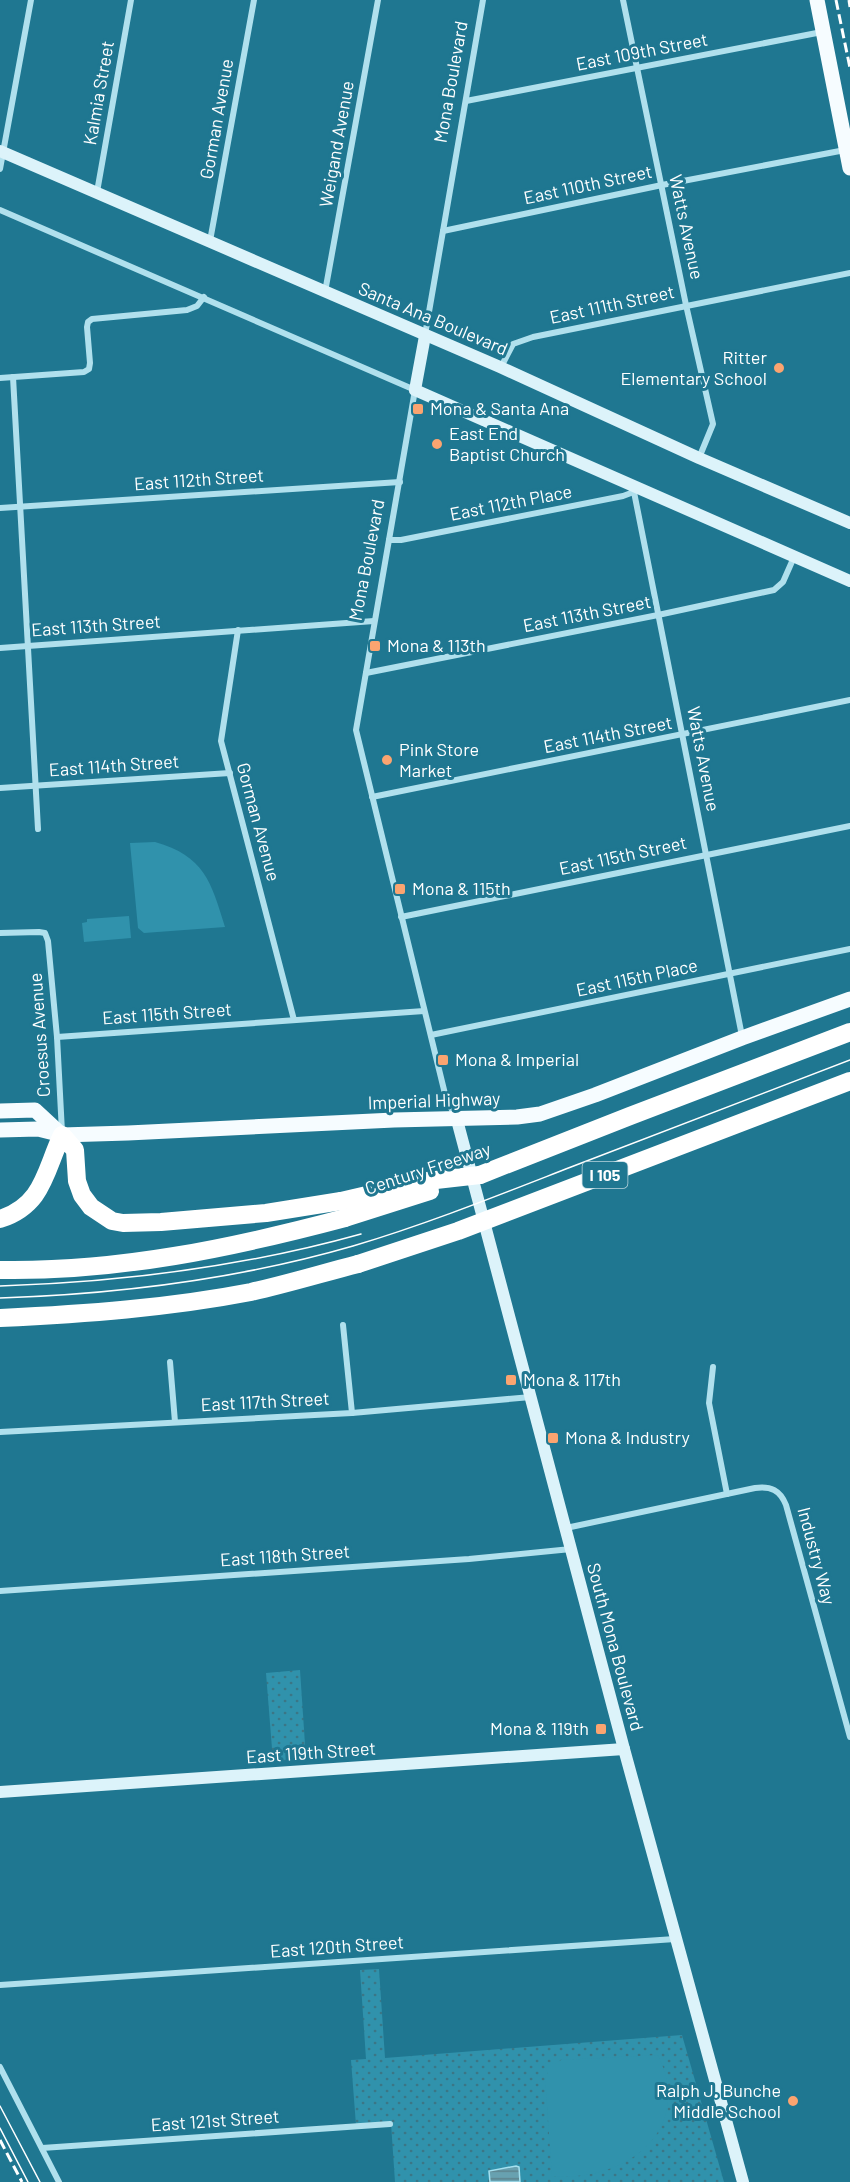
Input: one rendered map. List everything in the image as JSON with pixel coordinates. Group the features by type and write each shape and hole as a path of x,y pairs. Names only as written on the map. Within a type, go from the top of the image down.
{"highway":[{"name":"Century Freeway","path":"343,1210 427,1181 480,1175 850,1032"},
{"name":"I 105","path":"0,1318 79,1315 157,1307 252,1291 358,1264 458,1231 850,1081"},
{"path":"0,1220 20,1211 34,1197 42,1185 52,1155 62,1135 75,1150 77,1181 82,1194 91,1206 112,1221 161,1222 266,1213 343,1210"},
{"path":"0,1270 76,1267 173,1257 292,1232 343,1210"}],"main road":[{"path":"817,0 850,168"},
{"name":"Imperial Highway","path":"0,1130 38,1129 62,1135 494,1119 540,1114 850,999"},
{"path":"0,1111 35,1110 62,1135"}],"street":[{"path":"0,169 31,0"},
{"name":"Kalmia Street","path":"97,192 131,0"},
{"name":"Gorman Avenue","path":"210,243 254,0"},
{"name":"Weigand Avenue","path":"325,292 378,0"},
{"name":"Mona Boulevard","path":"457,1119 446,1098 356,730 483,0"},
{"name":"Watts Avenue","path":"623,0 713,424 699,458"},
{"name":"East 109th Street","path":"466,101 823,32"},
{"name":"East 110th Street","path":"443,231 662,185 846,150"},
{"name":"Santa Ana Boulevard","path":"2,152 500,367 699,458 850,523"},
{"path":"0,210 204,297 850,581"},
{"name":"East 111th Street","path":"500,367 513,344 533,338 850,273"},
{"path":"0,378 76,373 89,369 87,322 92,319 187,310 197,306 204,297"},
{"path":"13,377 38,829"},
{"name":"East 112th Street","path":"0,508 400,482"},
{"name":"Watts Avenue","path":"633,486 742,1038"},
{"name":"East 112th Place","path":"389,540 401,540 623,496 631,493 633,486"},
{"name":"East 113th Street","path":"366,673 774,590 783,582 794,557"},
{"name":"East 113th Street","path":"0,648 374,621"},
{"name":"Gorman Avenue","path":"238,630 221,741 294,1020"},
{"name":"East 114th Street","path":"372,797 850,700"},
{"name":"East 114th Street","path":"0,788 230,773"},
{"name":"East 115th Street","path":"401,917 850,826"},
{"name":"Croesus Avenue","path":"0,933 26,931 45,933 48,941 57,1037 62,1135"},
{"name":"East 115th Place","path":"431,1035 850,950"},
{"name":"East 115th Street","path":"57,1037 424,1011"},
{"name":"South Mona Boulevard","path":"457,1119 675,1939 743,2182"},
{"path":"343,1325 352,1413"},
{"path":"170,1362 175,1422"},
{"path":"713,1367 709,1403 727,1494"},
{"name":"East 117th Street","path":"0,1432 352,1413 531,1397"},
{"name":"Industry Way","path":"565,1528 763,1487 776,1490 784,1499 850,1737"},
{"name":"East 118th Street","path":"0,1591 469,1559 571,1549"},
{"name":"East 119th Street","path":"0,1792 624,1749"},
{"name":"East 120th Street","path":"0,1985 675,1939"},
{"path":"0,2067 59,2182"},
{"name":"East 121st Street","path":"42,2148 390,2124"}],"shaded area":[{"path":"155,842 172,848 195,863 210,884 225,927 144,933 138,928 130,843"},
{"path":"129,916 131,938 84,942 82,923 87,922 87,919"},
{"path":"300,1670 306,1759 273,1761 266,1673"},
{"path":"379,1969 385,2058 682,2035 724,2182 395,2182 391,2123 356,2125 351,2060 366,2059 360,1970"},
{"path":"658,2055 667,2082 667,2106 660,2128 647,2146 628,2160 606,2170 580,2176 552,2176 545,2077 548,2074 544,2065 547,2062 556,2064 561,2060"},
{"path":"519,2167 520,2182 490,2182 489,2171"}],"tram line":[{"path":"0,1298 89,1293 178,1283 310,1258 353,1246 463,1209 850,1060"},
{"path":"0,1286 91,1281 182,1271 317,1246 361,1234"},
{"path":"0,2106 40,2182"},
{"path":"0,2128 28,2182"}],"railway":[{"path":"836,0 850,68"},
{"path":"849,0 850,7"},
{"path":"0,2140 22,2182"}],"place":[{"name":"Ritter Elementary School","path":"779,368"},
{"name":"Mona & Santa Ana","path":"418,409"},
{"name":"East End Baptist Church","path":"437,444"},
{"name":"Mona & 113th","path":"375,646"},
{"name":"Pink Store Market","path":"387,760"},
{"name":"Mona & 115th","path":"400,889"},
{"name":"Mona & Imperial","path":"443,1060"},
{"name":"Mona & 117th","path":"511,1380"},
{"name":"Mona & Industry","path":"553,1438"},
{"name":"Mona & 119th","path":"601,1729"},
{"name":"Ralph J. Bunche Middle School","path":"793,2101"}]}
